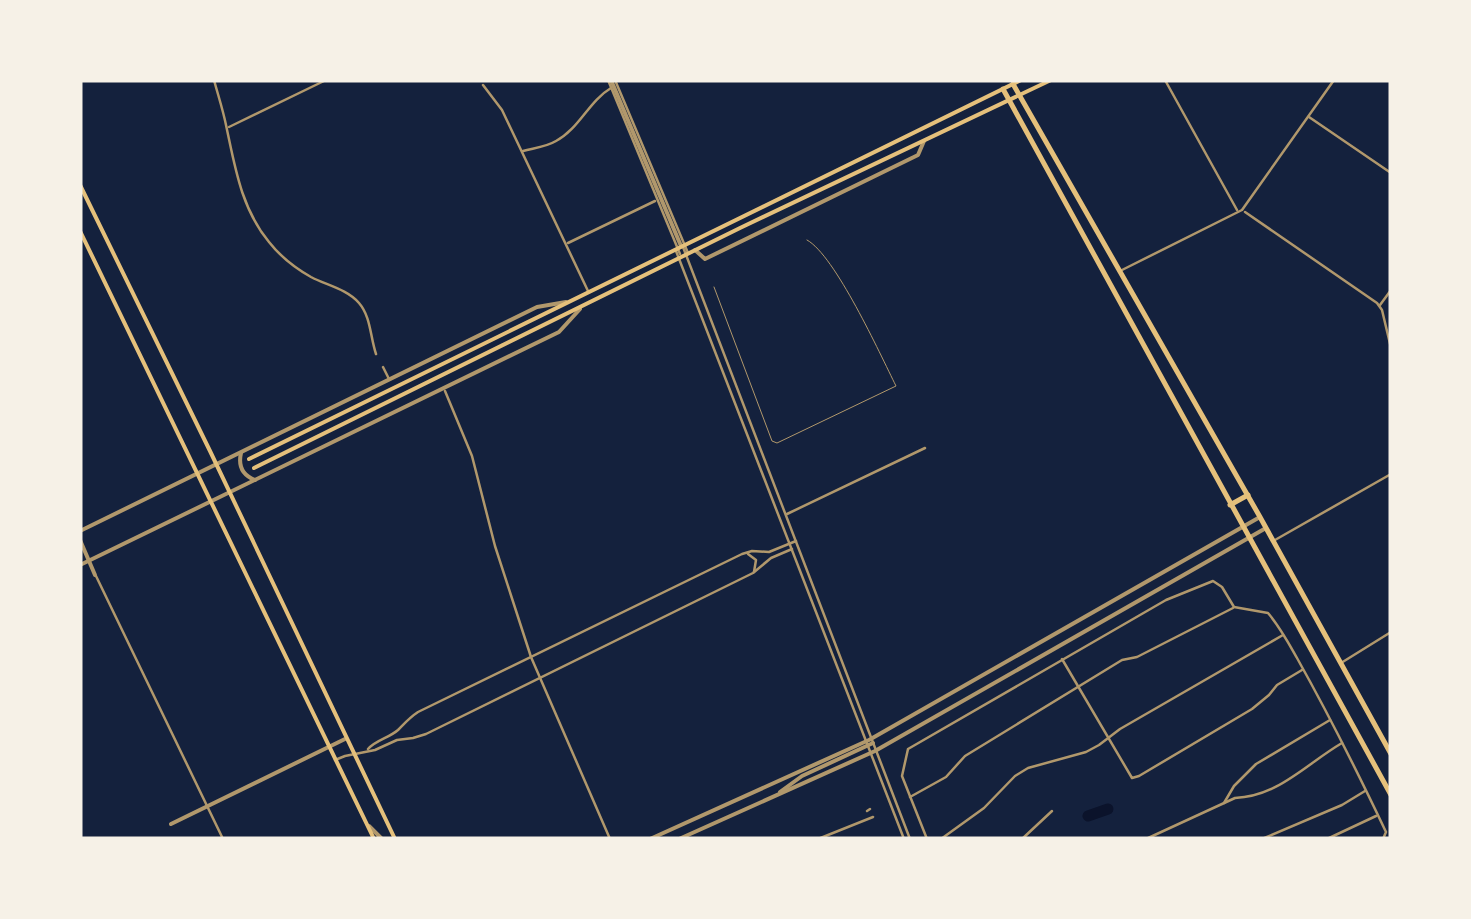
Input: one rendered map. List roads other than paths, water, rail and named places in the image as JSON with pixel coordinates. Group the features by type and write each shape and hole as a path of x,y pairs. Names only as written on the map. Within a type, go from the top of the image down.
{"main road":[{"path":"249,459 1021,80"},
{"path":"254,468 1050,80"},
{"path":"1011,82 1248,495 1391,754"},
{"path":"1003,89 1391,795"},
{"path":"1020,120 1031,114"},
{"path":"80,185 394,839"},
{"path":"80,231 374,839"},
{"path":"680,247 684,257"},
{"path":"1230,505 1248,495"}],"street":[{"path":"214,80 236,174 245,202 261,231 297,268 358,302 370,322 376,354"},
{"path":"227,128 326,80"},
{"path":"1165,80 1240,211 1380,306 1391,348"},
{"path":"1121,271 1240,211 1334,80"},
{"path":"998,81 1003,89"},
{"path":"522,152 559,140 613,83"},
{"path":"613,83 680,247"},
{"path":"613,83 680,247"},
{"path":"482,85 502,110 588,292"},
{"path":"1308,116 1391,173"},
{"path":"695,250 705,259 918,155 924,141"},
{"path":"566,244 659,199"},
{"path":"684,257 786,514 904,839"},
{"path":"684,257 789,543 870,741"},
{"path":"1380,306 1391,290"},
{"path":"80,531 537,308 571,301"},
{"path":"80,565 559,332 580,309"},
{"path":"382,367 389,380"},
{"path":"444,388 472,456 494,546 531,657 610,839"},
{"path":"786,514 925,448"},
{"path":"241,453 239,462 246,477 255,480"},
{"path":"1273,541 1391,474"},
{"path":"777,795 802,776 870,741 1260,517"},
{"path":"679,839 873,751 1266,528"},
{"path":"80,540 222,839"},
{"path":"367,750 418,712 745,553 766,552 796,541"},
{"path":"335,760 426,734 753,573 771,558 798,547"},
{"path":"80,549 88,561"},
{"path":"745,553 756,560 753,573"},
{"path":"927,839 902,776 908,749 1166,600 1208,581 1222,587 1234,607"},
{"path":"910,797 946,777 964,756 1122,660 1138,657 1234,607 1268,613 1284,634 1343,742 1386,832 1383,839"},
{"path":"1341,663 1391,632"},
{"path":"941,839 984,808 1028,768 1086,752 1284,634"},
{"path":"1062,659 1132,778 1252,710 1277,685 1304,669"},
{"path":"1224,803 1234,786 1256,764 1331,719"},
{"path":"402,724 408,739"},
{"path":"171,824 346,739"},
{"path":"650,839 870,741"},
{"path":"1146,839 1224,803 1276,788 1343,742"},
{"path":"873,751 910,839"},
{"path":"1262,839 1366,790"},
{"path":"1022,839 1052,812"},
{"path":"1327,839 1378,815"},
{"path":"818,839 873,817"},
{"path":"366,823 382,839"},
{"path":"798,839 806,839"}],"lane":[{"path":"714,288 772,441 777,443 896,386 828,261 806,240"}],"waterway":[{"path":"1088,816 1108,809"}]}
